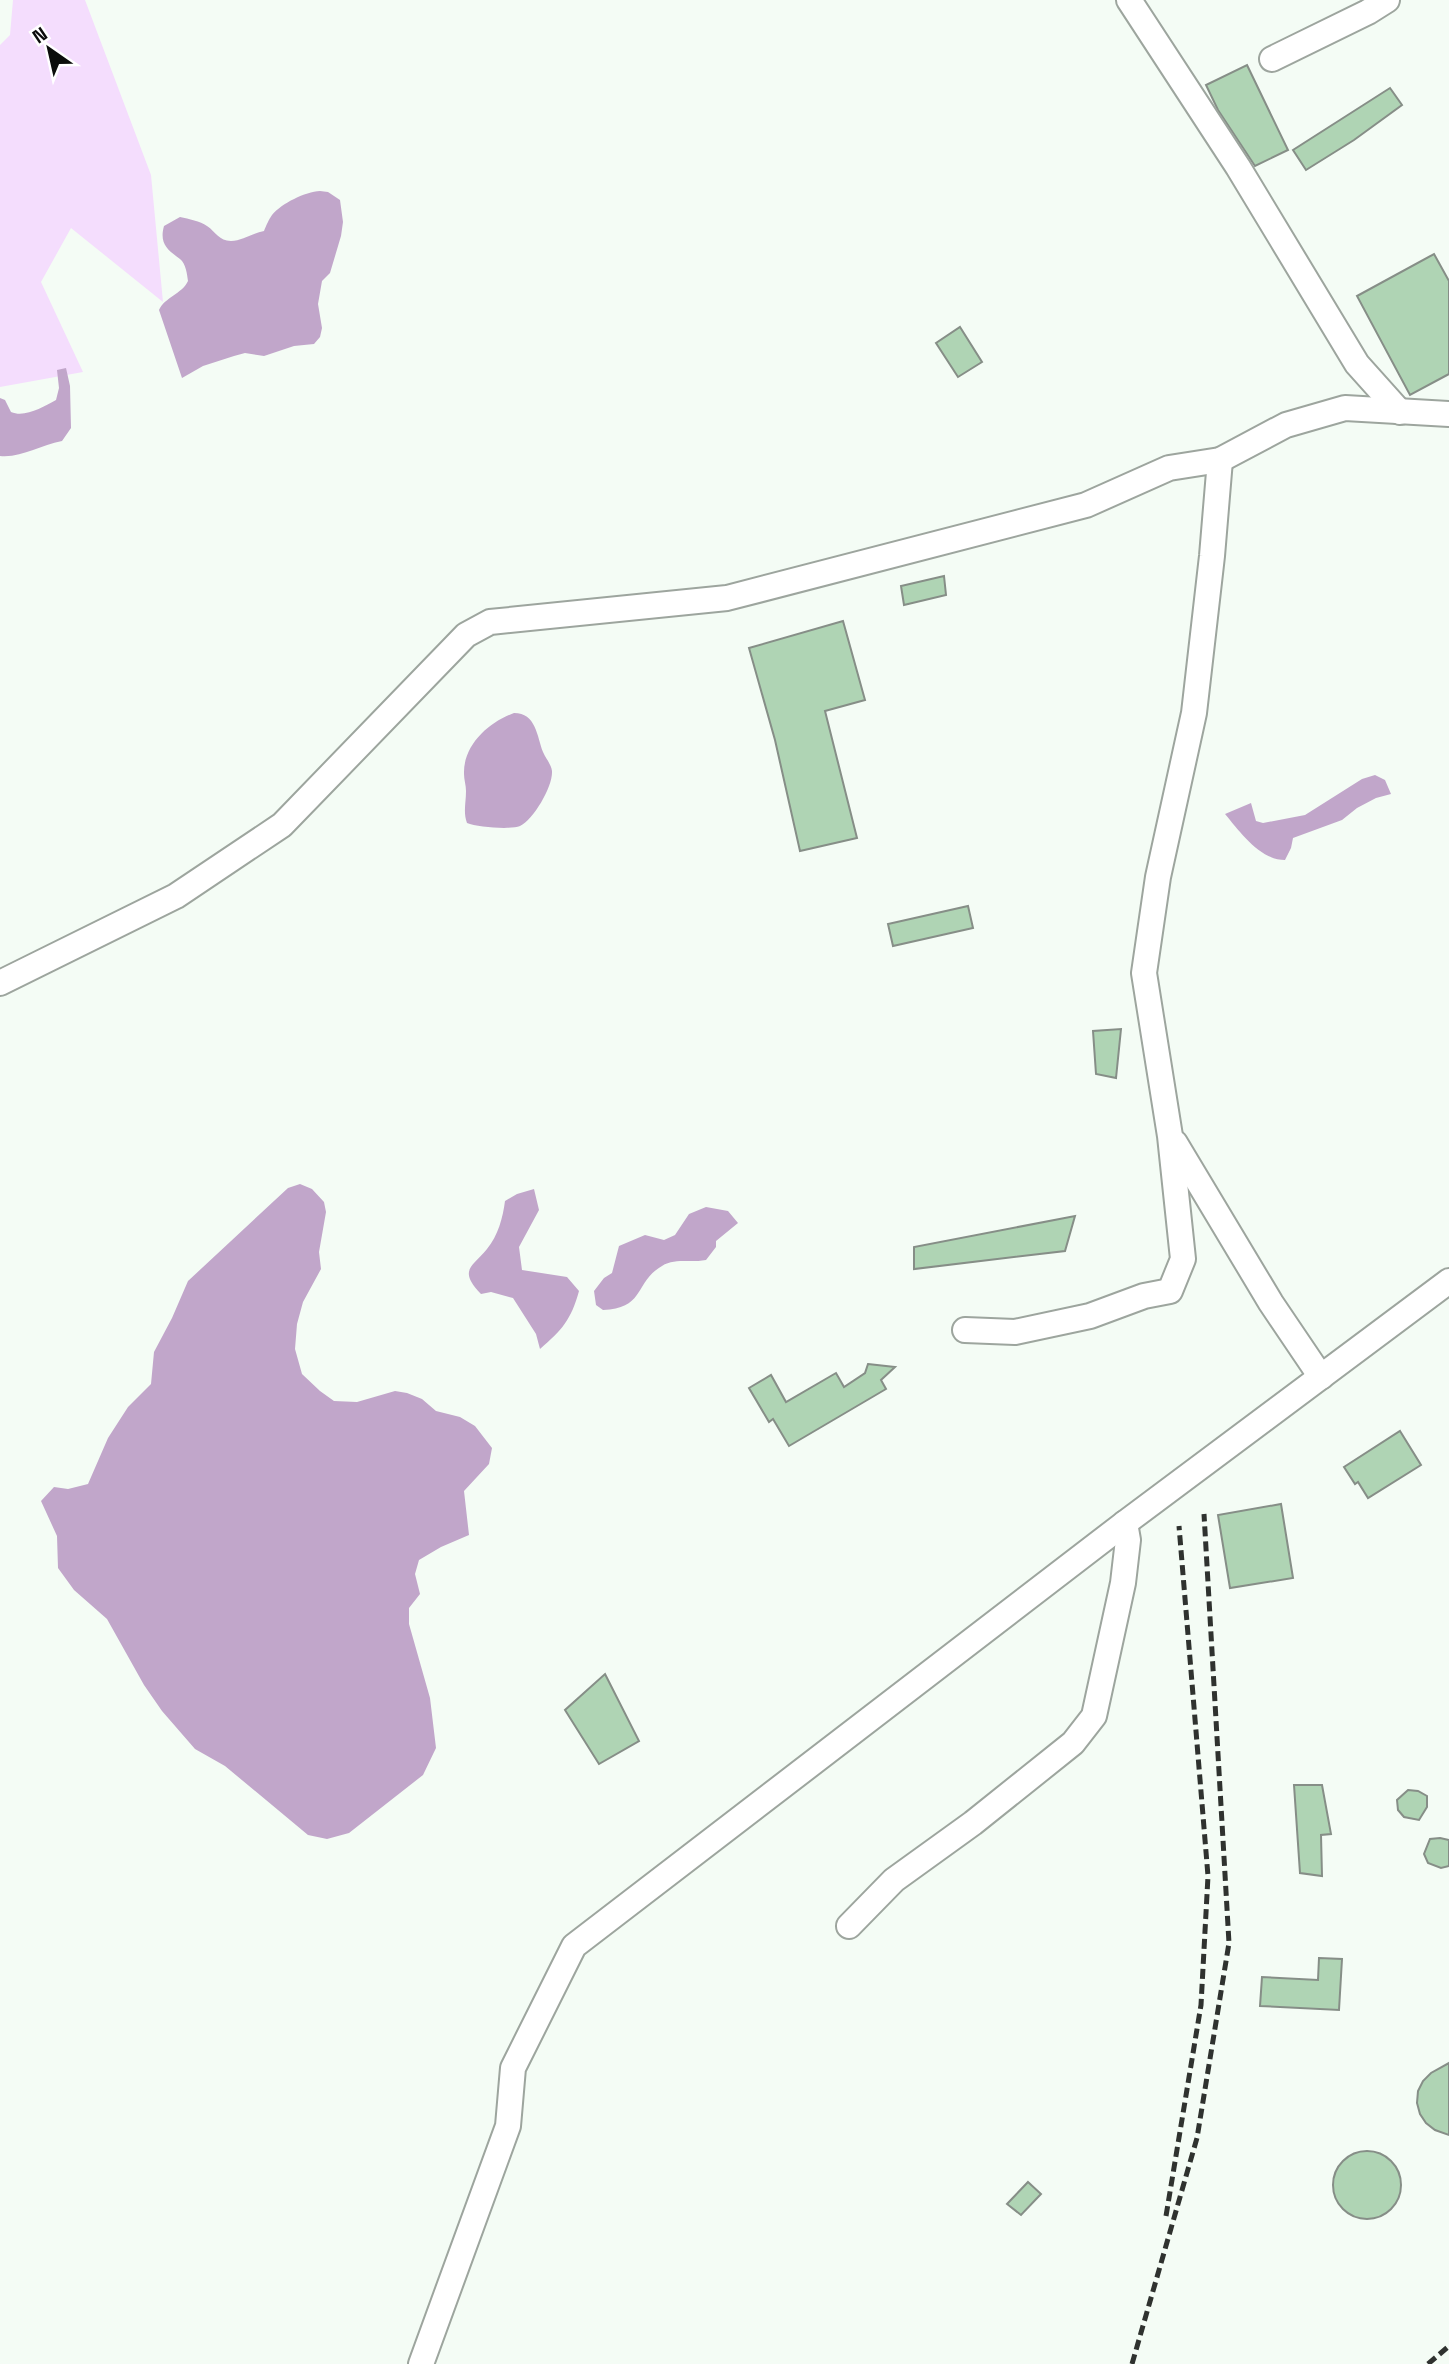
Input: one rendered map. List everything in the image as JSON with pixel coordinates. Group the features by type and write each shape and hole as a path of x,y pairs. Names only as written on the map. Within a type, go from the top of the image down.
{"street":[{"path":"1129,0 1238,167 1357,364 1400,412"},
{"path":"1272,59 1387,0"},
{"path":"0,983 176,897 282,825 466,635 490,622 727,598 1086,506 1169,468 1220,460 1286,425 1345,408 1449,414"},
{"path":"965,1329 1015,1332 1090,1316 1144,1296 1170,1291 1183,1259 1170,1136 1144,973 1158,877 1194,713 1220,460"},
{"path":"1170,1136 1271,1303 1314,1368"},
{"path":"421,2364 508,2126 513,2068 574,1947 1125,1523 1314,1368 1449,1281"},
{"path":"849,1926 894,1880 973,1823 1073,1743 1094,1716 1123,1583 1128,1540 1125,1523"}],"shaded area":[{"path":"13,0 85,0 151,175 163,302 71,228 41,282 83,372 0,387 0,45 10,35"},
{"path":"320,191 328,192 340,200 343,222 330,273 322,281 318,304 322,328 320,337 314,344 294,346 264,356 245,353 234,356 203,366 182,378 159,310 188,281 184,264 164,242 164,226 180,217 204,224 223,240 235,241 264,231 272,215 288,202"},
{"path":"66,368 70,386 71,428 62,441 16,455 0,456 0,398 5,400 11,412 22,414 40,408 56,400 59,388 57,370"},
{"path":"514,713 531,721 551,766 546,793 531,817 520,826 494,828 467,823 464,774 468,754 479,736 496,722"},
{"path":"1375,775 1385,780 1391,794 1357,808 1342,820 1293,838 1285,860 1276,859 1259,850 1225,814 1251,803 1256,821 1263,823 1305,815 1362,779"},
{"path":"300,1184 312,1189 324,1202 326,1212 319,1252 321,1269 303,1302 297,1324 295,1349 302,1374 334,1401 357,1402 395,1391 407,1393 422,1399 436,1411 460,1417 475,1426 492,1448 489,1464 464,1491 469,1535 419,1560 415,1574 420,1594 409,1608 409,1624 430,1698 436,1748 423,1775 349,1833 327,1839 308,1835 225,1766 195,1749 162,1711 144,1685 107,1619 74,1590 58,1568 57,1536 41,1501 54,1487 68,1489 88,1484 108,1438 128,1407 151,1384 154,1352 188,1281 288,1188"},
{"path":"534,1189 539,1210 519,1247 522,1270 567,1277 579,1291 565,1324 540,1349 536,1334 513,1298 491,1292 481,1294 469,1274 472,1265 494,1238 505,1201"},
{"path":"706,1207 728,1211 738,1223 716,1241 716,1247 706,1260 678,1261 662,1266 653,1272 626,1305 603,1310 596,1305 594,1291 604,1278 612,1273 619,1246 645,1235 664,1240 675,1235 689,1214"}],"building":[{"path":"1247,65 1288,150 1255,166 1218,110 1206,85"},
{"path":"1390,88 1402,105 1306,170 1293,150"},
{"path":"1434,254 1449,281 1449,374 1410,395 1357,296"},
{"path":"960,327 982,362 958,377 936,343"},
{"path":"944,576 946,595 904,605 901,586"},
{"path":"843,621 865,700 825,711 857,838 800,851 775,740 749,648"},
{"path":"968,906 973,928 893,946 888,924"},
{"path":"1121,1029 1116,1078 1096,1074 1093,1031"},
{"path":"1075,1216 1065,1251 914,1269 914,1247"},
{"path":"868,1364 895,1367 881,1380 886,1389 789,1446 773,1419 769,1422 749,1388 771,1375 786,1402 836,1373 844,1387 865,1373"},
{"path":"1400,1431 1421,1465 1368,1498 1344,1467"},
{"path":"1281,1504 1293,1578 1230,1588 1218,1515"},
{"path":"605,1674 639,1741 599,1764 565,1710"},
{"path":"1294,1785 1322,1785 1331,1834 1321,1835 1322,1876 1300,1873"},
{"path":"1408,1790 1427,1796 1427,1807 1419,1820 1404,1817 1398,1810 1397,1800"},
{"path":"1430,1839 1449,1840 1449,1866 1441,1868 1428,1863 1424,1854"},
{"path":"1319,1958 1342,1959 1339,2010 1260,2006 1262,1977 1318,1980"},
{"path":"1449,2063 1449,2135 1426,2123 1417,2103 1418,2091 1423,2081"},
{"path":"1367,2151 1380,2154 1391,2161 1398,2172 1401,2185 1398,2198 1391,2209 1380,2216 1367,2219 1354,2216 1343,2209 1336,2198 1333,2185 1336,2172 1343,2161 1354,2154"},
{"path":"1028,2182 1041,2194 1021,2215 1007,2204"}],"railway":[{"path":"1132,2364 1197,2138 1229,1943 1204,1514"},
{"path":"1166,2216 1201,2005 1208,1876 1179,1526"},
{"path":"1428,2364 1449,2346"}]}
